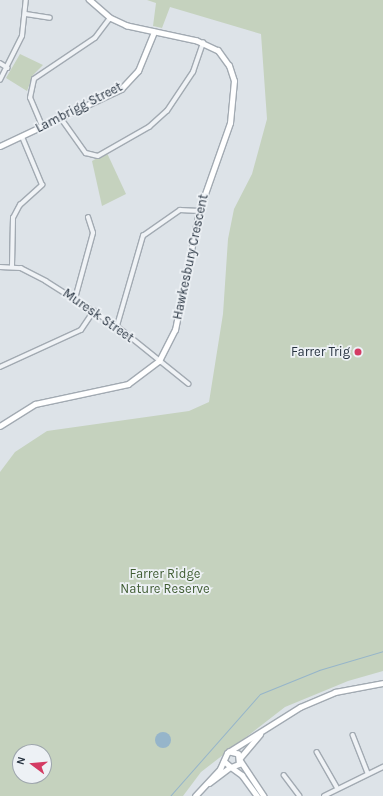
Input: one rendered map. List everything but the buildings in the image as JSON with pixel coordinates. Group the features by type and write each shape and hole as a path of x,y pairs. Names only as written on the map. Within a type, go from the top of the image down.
{"street":[{"path":"0,80 8,68 17,49 26,14 26,0"},
{"name":"Hawkesbury Crescent","path":"0,426 35,404 128,384 159,361 175,330 199,211 230,123 234,91 226,60 203,43 154,32 110,18 89,0"},
{"path":"26,14 50,18"},
{"path":"42,126 30,98 34,79 94,38 110,18"},
{"name":"Lambrigg Street","path":"0,146 111,94 130,81 144,61 154,32"},
{"path":"61,118 86,153 98,156 149,127 167,111 193,72 203,43"},
{"path":"0,63 8,68"},
{"path":"12,266 13,218 20,205 42,185 22,137"},
{"path":"117,326 143,236 185,208 199,211"},
{"path":"75,299 93,233 88,218"},
{"name":"Muresk Street","path":"0,268 12,266 27,270 75,299 117,326 189,384"},
{"path":"0,367 80,330 94,311"},
{"path":"208,784 229,752 319,698 383,682"},
{"path":"195,796 208,784 240,760 245,748 262,732"},
{"path":"353,735 368,773"},
{"path":"229,752 236,753 264,796"},
{"path":"317,752 337,788"},
{"path":"224,761 242,775 257,796"},
{"path":"324,796 337,788 383,767"},
{"path":"284,775 300,796"}],"green space":[{"name":"Farrer Ridge Nature Reserve","path":"147,0 383,0 383,671 348,681 285,707 201,772 183,796 0,796 0,472 15,452 47,431 189,411 209,402 223,314 228,239 234,209 252,174 267,119 261,34 170,7 162,28 153,26 156,3"},
{"path":"20,54 43,65 33,75 27,91 6,78"},
{"path":"107,153 126,194 102,206 92,161"}],"water":[{"path":"160,732 166,732 171,737 169,746 166,748 160,748 155,743 155,737"}],"waterway":[{"path":"170,796 260,694 319,670 383,651"}],"place":[{"name":"Farrer Trig","path":"358,352"}]}
